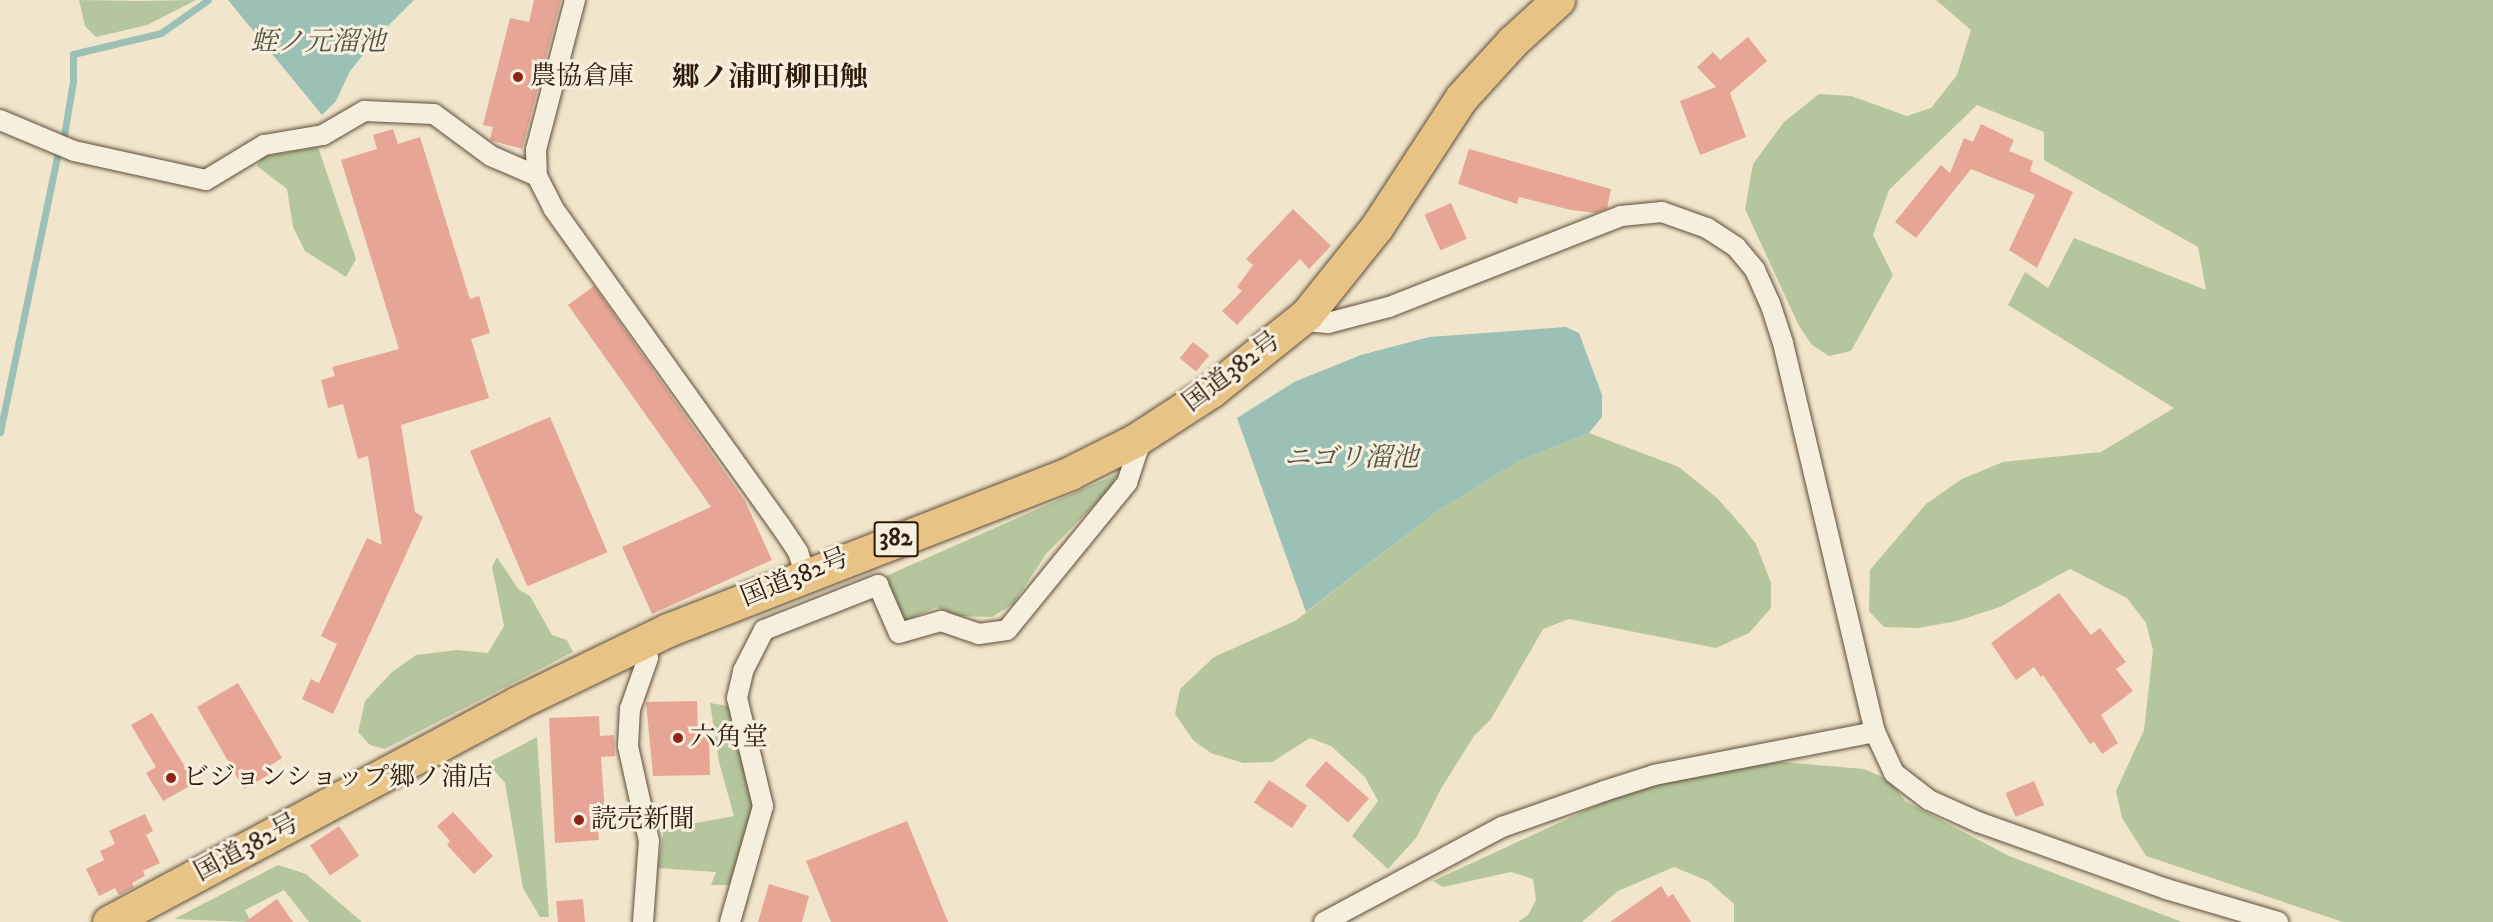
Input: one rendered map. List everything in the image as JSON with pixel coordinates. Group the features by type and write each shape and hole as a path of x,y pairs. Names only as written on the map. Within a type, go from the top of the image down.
{"highway":[{"name":"国道382号","path":"130,917 517,703 644,642 805,574 1070,473 1134,441 1211,391 1307,314 1365,243 1461,98 1512,41 1558,0"}],"street":[{"path":"575,0 536,150 537,176 553,208 780,525 798,552 805,574"},
{"path":"0,120 74,151 206,180 264,146 323,135 364,111 434,114 491,156 537,176"},
{"path":"1307,314 1316,321 1328,323 1389,307 1621,216 1640,212 1677,214 1707,228 1736,247 1755,270 1783,343 1875,732 1894,772 1929,800 1978,822 2166,889 2278,922"},
{"path":"730,922 763,806 737,698 743,671 764,630 878,585 899,633 941,621 979,634 1007,630 1127,483 1138,450 1134,441"},
{"path":"644,642 648,658 630,709 627,746 649,841 644,922"},
{"path":"1324,922 1502,827 1604,791 1654,776 1875,732"}],"green space":[{"path":"79,0 196,0 147,25 96,37 85,26"},
{"path":"1936,0 2493,0 2493,922 2343,922 2146,856 2122,818 2116,791 2144,730 2153,650 2146,623 2127,598 2070,569 2000,607 1957,621 1918,628 1884,627 1869,611 1870,570 1926,504 1962,479 2003,462 2101,452 2174,408 2008,305 2025,272 2048,288 2074,238 2206,290 2198,247 2044,160 2044,132 1977,105 1889,190 1873,235 1893,275 1851,351 1829,356 1812,345 1799,326 1745,209 1753,164 1784,122 1819,94 1851,96 1907,116 1931,108 1957,75 1971,30"},
{"path":"318,147 356,259 346,277 305,251 293,227 287,189 257,166 262,157"},
{"path":"1589,433 1679,467 1717,498 1742,526 1756,544 1771,583 1771,608 1749,633 1716,648 1569,619 1543,629 1491,719 1474,736 1442,787 1416,838 1388,869 1352,836 1378,801 1365,777 1331,746 1310,738 1272,762 1243,763 1211,753 1194,741 1175,714 1180,689 1214,657 1295,621 1436,512 1519,461"},
{"path":"1117,474 1112,487 1046,554 1013,604 992,617 958,616 936,607 903,622 886,576"},
{"path":"497,557 519,590 530,596 552,635 567,640 573,652 385,749 370,745 358,732 365,701 392,672 416,655 457,650 488,653 504,626 492,567"},
{"path":"710,703 728,706 754,806 729,885 711,885 716,872 658,868 664,829 734,816 719,762"},
{"path":"537,737 549,917 540,917 523,888 505,783 488,763"},
{"path":"1782,762 1864,769 1889,780 1905,801 2009,856 2182,922 1734,922 1734,904 1708,881 1674,867 1618,891 1582,922 1518,922 1528,915 1536,900 1533,879 1511,872 1443,887 1433,881 1617,796 1688,776"},
{"path":"278,865 306,874 362,922 309,922 284,890 245,910 250,920 247,922 174,919"}],"water":[{"name":"蛭ノ元溜池","path":"228,0 414,0 380,34 350,71 336,101 322,115"},
{"name":"ニゴリ溜池","path":"1566,327 1579,333 1602,395 1602,417 1589,433 1519,461 1436,512 1306,612 1237,418 1294,382 1361,355 1429,337"}],"building":[{"name":"農協倉庫","path":"534,0 561,0 522,149 490,140 493,127 483,125 510,18 529,22"},
{"path":"1748,37 1767,61 1730,93 1746,137 1700,155 1680,101 1716,87 1697,67 1713,52 1720,60"},
{"path":"1981,124 2014,140 2009,151 2033,161 2030,171 2073,192 2037,268 2009,250 2035,195 1971,169 1916,238 1895,222 1941,165 1950,173 1964,138 1973,142"},
{"path":"393,129 398,144 420,137 470,299 479,296 490,333 471,339 489,398 401,425 415,512 423,517 333,714 302,699 311,679 319,683 337,644 321,636 367,538 382,545 368,456 358,459 343,404 328,408 321,380 335,376 332,367 399,349 341,160 377,149 373,135"},
{"path":"1469,149 1611,189 1607,209 1596,213 1571,210 1519,197 1517,204 1458,184"},
{"path":"1451,203 1467,239 1440,250 1425,215"},
{"path":"1293,209 1331,246 1309,269 1300,259 1237,325 1222,311 1242,291 1237,287 1253,265 1246,259"},
{"path":"594,286 745,501 772,560 652,614 622,547 711,507 568,305"},
{"path":"1193,342 1209,355 1196,372 1180,358"},
{"path":"550,417 607,552 527,586 470,451"},
{"path":"2059,593 2091,635 2100,628 2126,662 2116,669 2133,691 2101,715 2118,743 2102,754 2094,742 2090,744 2043,675 2041,677 2034,667 2016,680 1991,643"},
{"path":"238,683 282,758 268,767 272,773 244,789 197,707"},
{"name":"六角堂","path":"697,701 698,735 709,735 710,775 653,776 646,702"},
{"path":"152,713 195,783 163,801 146,773 156,767 131,725"},
{"path":"599,716 600,736 614,735 615,756 601,757 606,827 598,827 599,840 555,843 549,718"},
{"path":"1326,761 1369,798 1348,823 1305,785"},
{"path":"1269,780 1307,806 1292,828 1254,802"},
{"path":"2034,781 2044,805 2016,817 2005,793"},
{"path":"453,812 493,856 474,874 447,845 450,841 437,826"},
{"path":"145,814 153,831 146,835 160,863 143,871 145,876 132,883 134,887 119,895 115,888 99,896 86,869 104,860 100,851 115,844 109,831"},
{"path":"907,821 948,922 831,922 806,861"},
{"path":"339,826 359,856 330,875 310,846"},
{"path":"769,884 809,896 802,922 758,922"},
{"path":"1661,886 1668,897 1673,894 1691,922 1610,922"},
{"path":"277,899 293,922 245,922"},
{"path":"583,899 585,922 558,922 556,901"}],"waterway":[{"path":"63,141 73,81 73,54 161,33 208,0"},
{"path":"0,432 57,156"}],"place":[{"name":"農協倉庫","path":"518,77"},
{"name":"六角堂","path":"678,738"},
{"name":"ビジョンショップ郷ノ浦店","path":"171,778"},
{"name":"読売新聞","path":"579,820"}],"district":[{"name":"郷ノ浦町柳田触","path":"770,78"}]}
